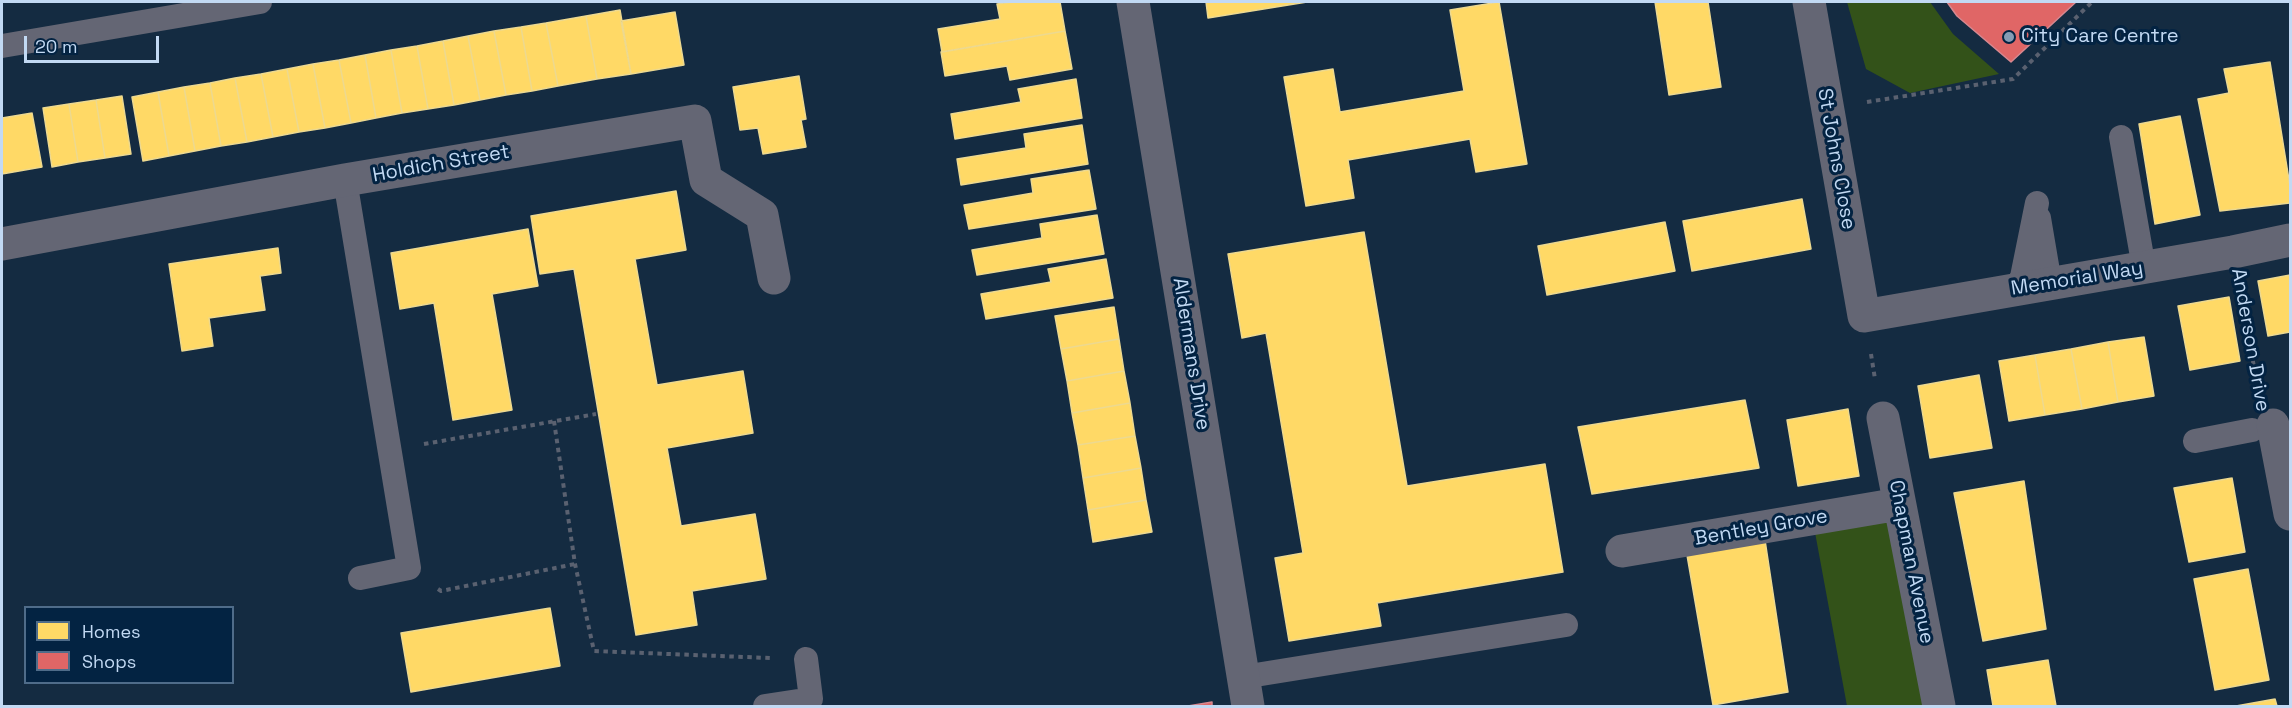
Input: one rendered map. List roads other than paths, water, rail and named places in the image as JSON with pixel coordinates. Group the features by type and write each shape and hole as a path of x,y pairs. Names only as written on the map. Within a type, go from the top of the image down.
{"street":[{"name":"Aldermans Drive","path":"1133,2 1245,692"},
{"name":"St Johns Close","path":"1809,2 1864,316"},
{"name":"Holdich Street","path":"2,244 345,180 695,121 706,180 762,215 774,278"},
{"name":"Memorial Way","path":"1864,316 2144,268 2290,240"},
{"name":"Chapman Avenue","path":"1883,418 1939,706"},
{"name":"Anderson Drive","path":"2270,426 2290,514"},
{"name":"Bentley Grove","path":"1622,551 1899,504"}],"lane":[{"path":"2,46 260,2"},
{"path":"2121,137 2144,268"},
{"path":"345,180 409,568 360,578"},
{"path":"2014,289 2023,271 2037,203 2050,284"},
{"path":"2195,441 2270,426"},
{"path":"1245,692 1566,625"},
{"path":"765,706 812,703 806,659"}],"place":[{"name":"City Care Centre","path":"2009,37"}]}
